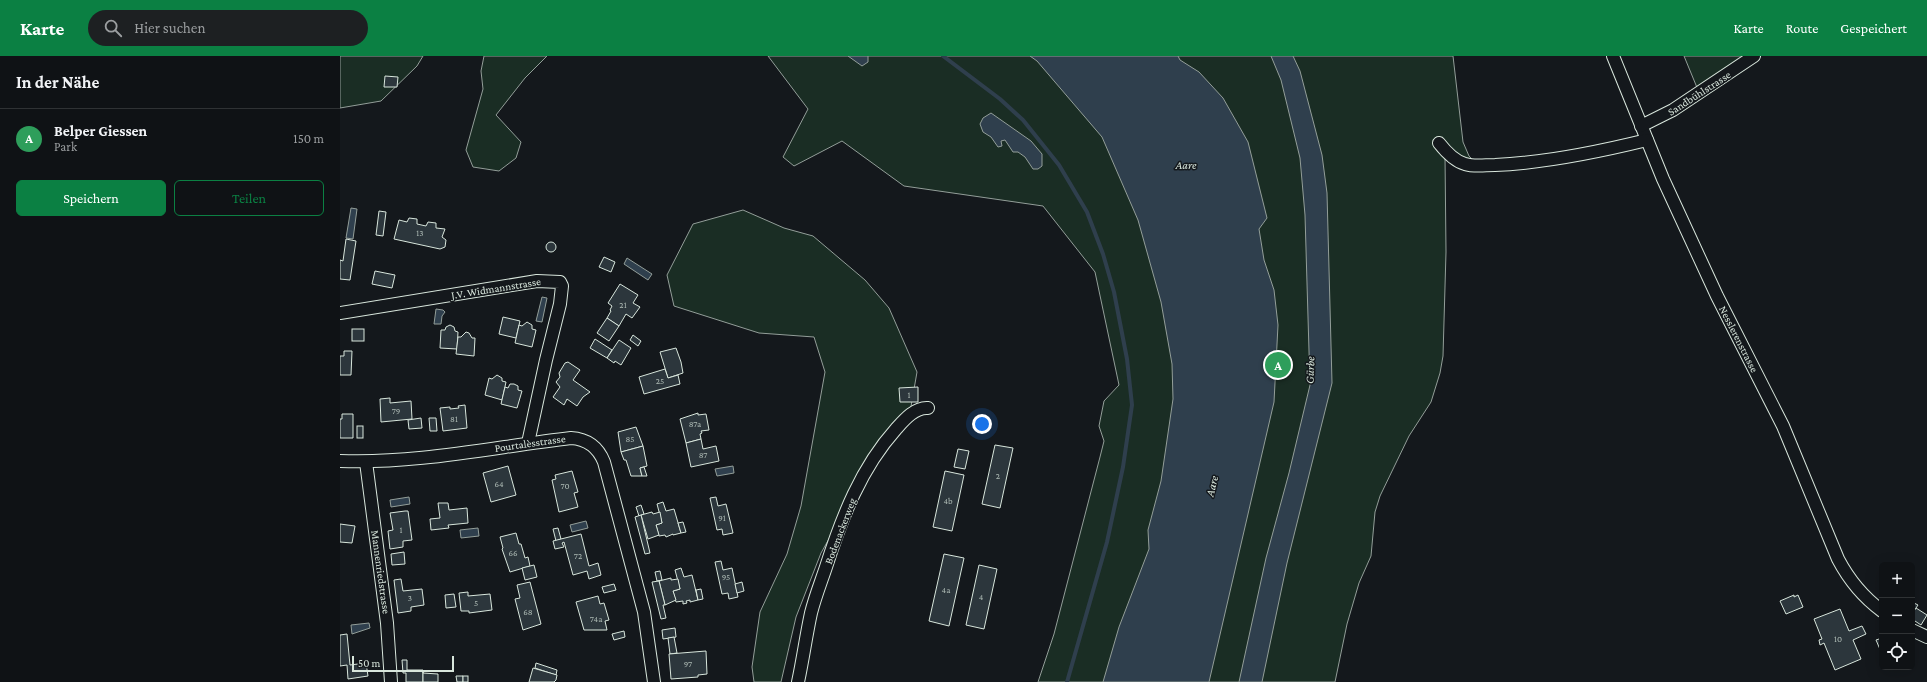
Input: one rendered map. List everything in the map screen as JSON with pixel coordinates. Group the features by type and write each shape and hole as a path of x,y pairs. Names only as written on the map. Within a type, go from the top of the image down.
{"street":[{"name":"Nesslerenstrasse","path":"1613,56 1647,140 1717,296 1783,426 1838,559 1847,576 1879,608"},
{"name":"Sandbühlstrasse","path":"1641,126 1673,110 1754,56"},
{"path":"1439,143 1450,155 1460,162 1476,166 1542,161 1621,147 1647,140"},
{"name":"J.V. Widmannstrasse","path":"340,313 537,281 560,282 562,286 560,304 528,443"},
{"name":"Bodenackerweg","path":"798,682 812,612 838,530 857,486 872,460 898,426 905,419 922,408 928,408"},
{"name":"Pourtalèsstrasse","path":"340,461 366,462 467,452 528,443 577,438 593,445 601,455 644,612 654,682"},
{"name":"Mannenriedstrasse","path":"366,462 387,623 391,682"},
{"path":"1915,631 1927,637"}],"green space":[{"path":"340,56 423,56 417,66 381,101 340,108"},
{"path":"484,56 547,56 525,78 496,115 521,142 516,158 499,171 473,167 466,150 483,89 481,71"},
{"path":"768,56 1453,56 1463,142 1469,156 1476,163 1445,156 1446,252 1443,356 1440,373 1431,402 1409,436 1380,496 1375,512 1371,556 1359,583 1347,624 1335,682 1038,682 1054,634 1104,441 1099,426 1104,401 1119,385 1095,272 1043,206 904,186 842,141 794,166 783,157 808,109"},
{"path":"1684,56 1745,56 1698,90"},
{"path":"743,210 784,228 813,236 865,280 889,308 917,372 909,418 870,466 821,553 796,617 781,682 754,682 752,667 760,612 787,554 801,506 825,372 814,337 759,333 674,306 667,275 693,224"}],"water":[{"path":"848,56 868,56 868,62 862,66"},
{"name":"Aare","path":"1030,56 1178,56 1180,60 1199,72 1223,98 1248,142 1267,218 1259,229 1264,260 1274,290 1278,325 1274,402 1209,682 1103,682 1119,627 1149,549 1148,530 1161,481 1173,399 1172,364 1161,302 1138,220 1102,137 1037,61"},
{"name":"Gürbe","path":"1271,56 1293,56 1300,71 1322,155 1327,193 1332,383 1287,563 1262,682 1239,682 1266,558 1289,473 1310,385 1305,215 1300,158 1281,80"},
{"path":"991,113 1031,141 1042,154 1042,166 1038,169 1033,169 1025,157 1018,152 1013,152 1005,140 1001,141 1002,146 998,147 991,137 983,132 980,124 983,118"},
{"path":"351,208 357,209 353,239 346,238"},
{"path":"627,258 652,274 648,280 624,264"},
{"path":"542,297 547,298 542,322 536,321"},
{"path":"436,309 443,310 445,312 442,316 441,324 434,324"},
{"path":"733,466 734,473 717,476 715,469"},
{"path":"409,497 410,504 391,507 390,500"},
{"path":"586,521 588,528 572,532 570,525"},
{"path":"478,528 479,536 461,538 460,530"},
{"path":"369,623 370,628 352,634 351,625"}],"building":[{"path":"385,76 398,77 397,87 384,87"},
{"path":"379,211 386,212 383,236 376,235"},
{"path":"409,218 417,219 417,224 426,226 428,222 436,223 436,228 445,229 442,237 446,240 445,247 440,249 394,239 399,220 407,222"},
{"path":"346,239 356,241 350,280 340,279 340,260 343,261"},
{"path":"551,242 556,247 551,252 546,247"},
{"path":"604,257 615,262 611,272 599,267"},
{"path":"375,271 395,275 392,288 372,284"},
{"path":"620,284 638,295 633,303 640,307 632,318 626,314 619,326 607,318 612,306 608,303"},
{"path":"503,317 520,321 516,338 499,334"},
{"path":"607,318 619,326 609,341 597,333"},
{"path":"527,322 532,325 532,329 536,330 532,347 515,343 519,325 522,326"},
{"path":"450,325 454,327 455,331 458,332 457,349 440,348 441,330 445,330 446,327"},
{"path":"352,329 364,329 364,341 352,341"},
{"path":"466,332 469,333 472,338 475,338 474,356 456,354 458,337 461,337"},
{"path":"633,335 641,341 638,346 630,340"},
{"path":"595,339 612,350 607,358 590,348"},
{"path":"619,340 631,348 621,365 615,361 614,363 607,358"},
{"path":"676,348 683,373 668,378 660,352"},
{"path":"344,351 352,351 351,375 340,375 340,356 344,356"},
{"path":"568,362 580,370 573,380 590,392 583,397 577,406 567,399 564,405 553,397 560,387 556,382 560,377 559,373 565,363"},
{"path":"665,369 668,378 678,375 680,384 644,394 639,377"},
{"path":"497,375 502,378 502,381 506,382 502,400 485,395 489,378 492,379"},
{"path":"510,384 518,386 518,390 522,391 517,408 501,404 505,387 508,388"},
{"path":"918,387 918,402 900,402 899,388"},
{"path":"390,398 390,403 411,401 412,419 381,422 380,399"},
{"path":"465,405 467,428 443,431 440,408 459,408 458,406"},
{"path":"698,413 698,415 706,414 709,430 701,431 701,439 686,443 680,419"},
{"path":"342,414 353,414 353,438 340,438 340,419 342,419"},
{"path":"421,418 422,428 409,429 408,420"},
{"path":"429,418 436,418 437,431 430,431"},
{"path":"357,426 363,426 363,438 357,438"},
{"path":"636,427 643,446 621,452 618,432"},
{"path":"701,439 703,449 716,446 719,461 691,467 686,443"},
{"path":"995,445 1013,448 1000,508 982,504"},
{"path":"643,446 647,466 640,468 642,476 631,476 626,460 624,460 621,452"},
{"path":"958,449 969,451 965,469 954,467"},
{"path":"508,466 516,495 491,502 483,473"},
{"path":"644,467 647,476 642,476 640,468"},
{"path":"572,471 578,492 574,493 578,507 559,512 552,480 556,479 555,475"},
{"path":"945,471 964,475 952,531 933,527"},
{"path":"716,497 718,506 726,504 733,533 723,535 722,529 717,530 710,498"},
{"path":"663,502 666,511 674,509 681,533 666,537 665,535 659,536 656,525 662,523 657,504"},
{"path":"438,503 448,503 449,510 467,508 468,523 448,525 449,528 431,530 430,519 440,518"},
{"path":"641,505 644,514 639,516 636,507"},
{"path":"408,511 412,540 403,541 403,547 390,549 388,531 393,530 390,513"},
{"path":"652,512 653,514 660,512 662,523 656,525 659,535 648,539 641,515"},
{"path":"641,515 650,553 645,554 635,517"},
{"path":"683,522 686,532 681,533 678,523"},
{"path":"340,524 355,526 352,543 340,542"},
{"path":"558,528 561,539 556,541 553,529"},
{"path":"516,533 525,558 528,557 530,566 510,572 502,549 500,537"},
{"path":"581,534 589,566 598,563 601,575 589,579 587,571 573,575 564,542 562,543 564,547 555,549 553,541"},
{"path":"404,552 405,564 392,565 391,554"},
{"path":"944,554 964,558 949,626 929,621"},
{"path":"721,561 723,570 732,568 738,597 729,599 728,593 722,594 715,562"},
{"path":"534,565 537,577 525,580 522,568"},
{"path":"979,565 997,569 984,629 966,625"},
{"path":"681,568 684,577 692,575 698,600 690,602 690,600 686,601 687,603 683,604 683,601 676,602 673,591 680,589 675,570"},
{"path":"660,571 662,580 657,581 655,572"},
{"path":"671,578 671,580 678,579 680,589 673,591 676,600 665,605 659,581"},
{"path":"401,579 403,591 422,589 424,605 411,607 411,611 398,613 394,580"},
{"path":"659,581 665,605 663,605 666,618 661,619 652,582"},
{"path":"530,582 541,624 523,630 515,599 520,598 517,585"},
{"path":"742,582 744,591 737,593 735,584"},
{"path":"614,584 616,590 604,593 602,587"},
{"path":"701,589 703,599 698,600 696,590"},
{"path":"468,592 468,596 490,594 492,610 469,613 469,611 461,611 459,593"},
{"path":"454,594 456,607 446,608 445,595"},
{"path":"1794,595 1794,597 1798,595 1803,607 1786,614 1780,601"},
{"path":"598,596 600,604 604,603 609,620 605,621 607,630 584,630 576,602"},
{"path":"1916,608 1927,615 1921,625 1915,621"},
{"path":"1840,609 1849,631 1862,626 1866,634 1853,640 1861,659 1835,670 1824,643 1820,645 1819,640 1822,639 1814,619"},
{"path":"675,628 676,637 663,639 662,630"},
{"path":"624,631 625,637 614,640 612,634"},
{"path":"347,634 350,665 366,663 368,676 348,679 347,665 340,666 340,635"},
{"path":"674,637 677,653 670,654 668,638"},
{"path":"1879,639 1879,647 1876,640"},
{"path":"706,651 707,674 698,675 698,677 671,679 669,654"},
{"path":"402,660 407,660 407,670 423,670 423,682 406,682 406,673 403,673"},
{"path":"536,663 557,670 556,675 535,668"},
{"path":"533,668 557,675 556,680 554,682 529,682"},
{"path":"423,673 438,674 438,682 423,682"},
{"path":"456,676 463,676 463,682 457,682"},
{"path":"463,676 468,676 468,682 463,682"}],"waterway":[{"path":"943,56 1000,99 1023,120 1059,165 1087,212 1103,254 1114,292 1127,359 1132,405 1123,467 1107,542 1067,682"}],"place":[{"name":"Belper Giessen","path":"1278,365"}]}
